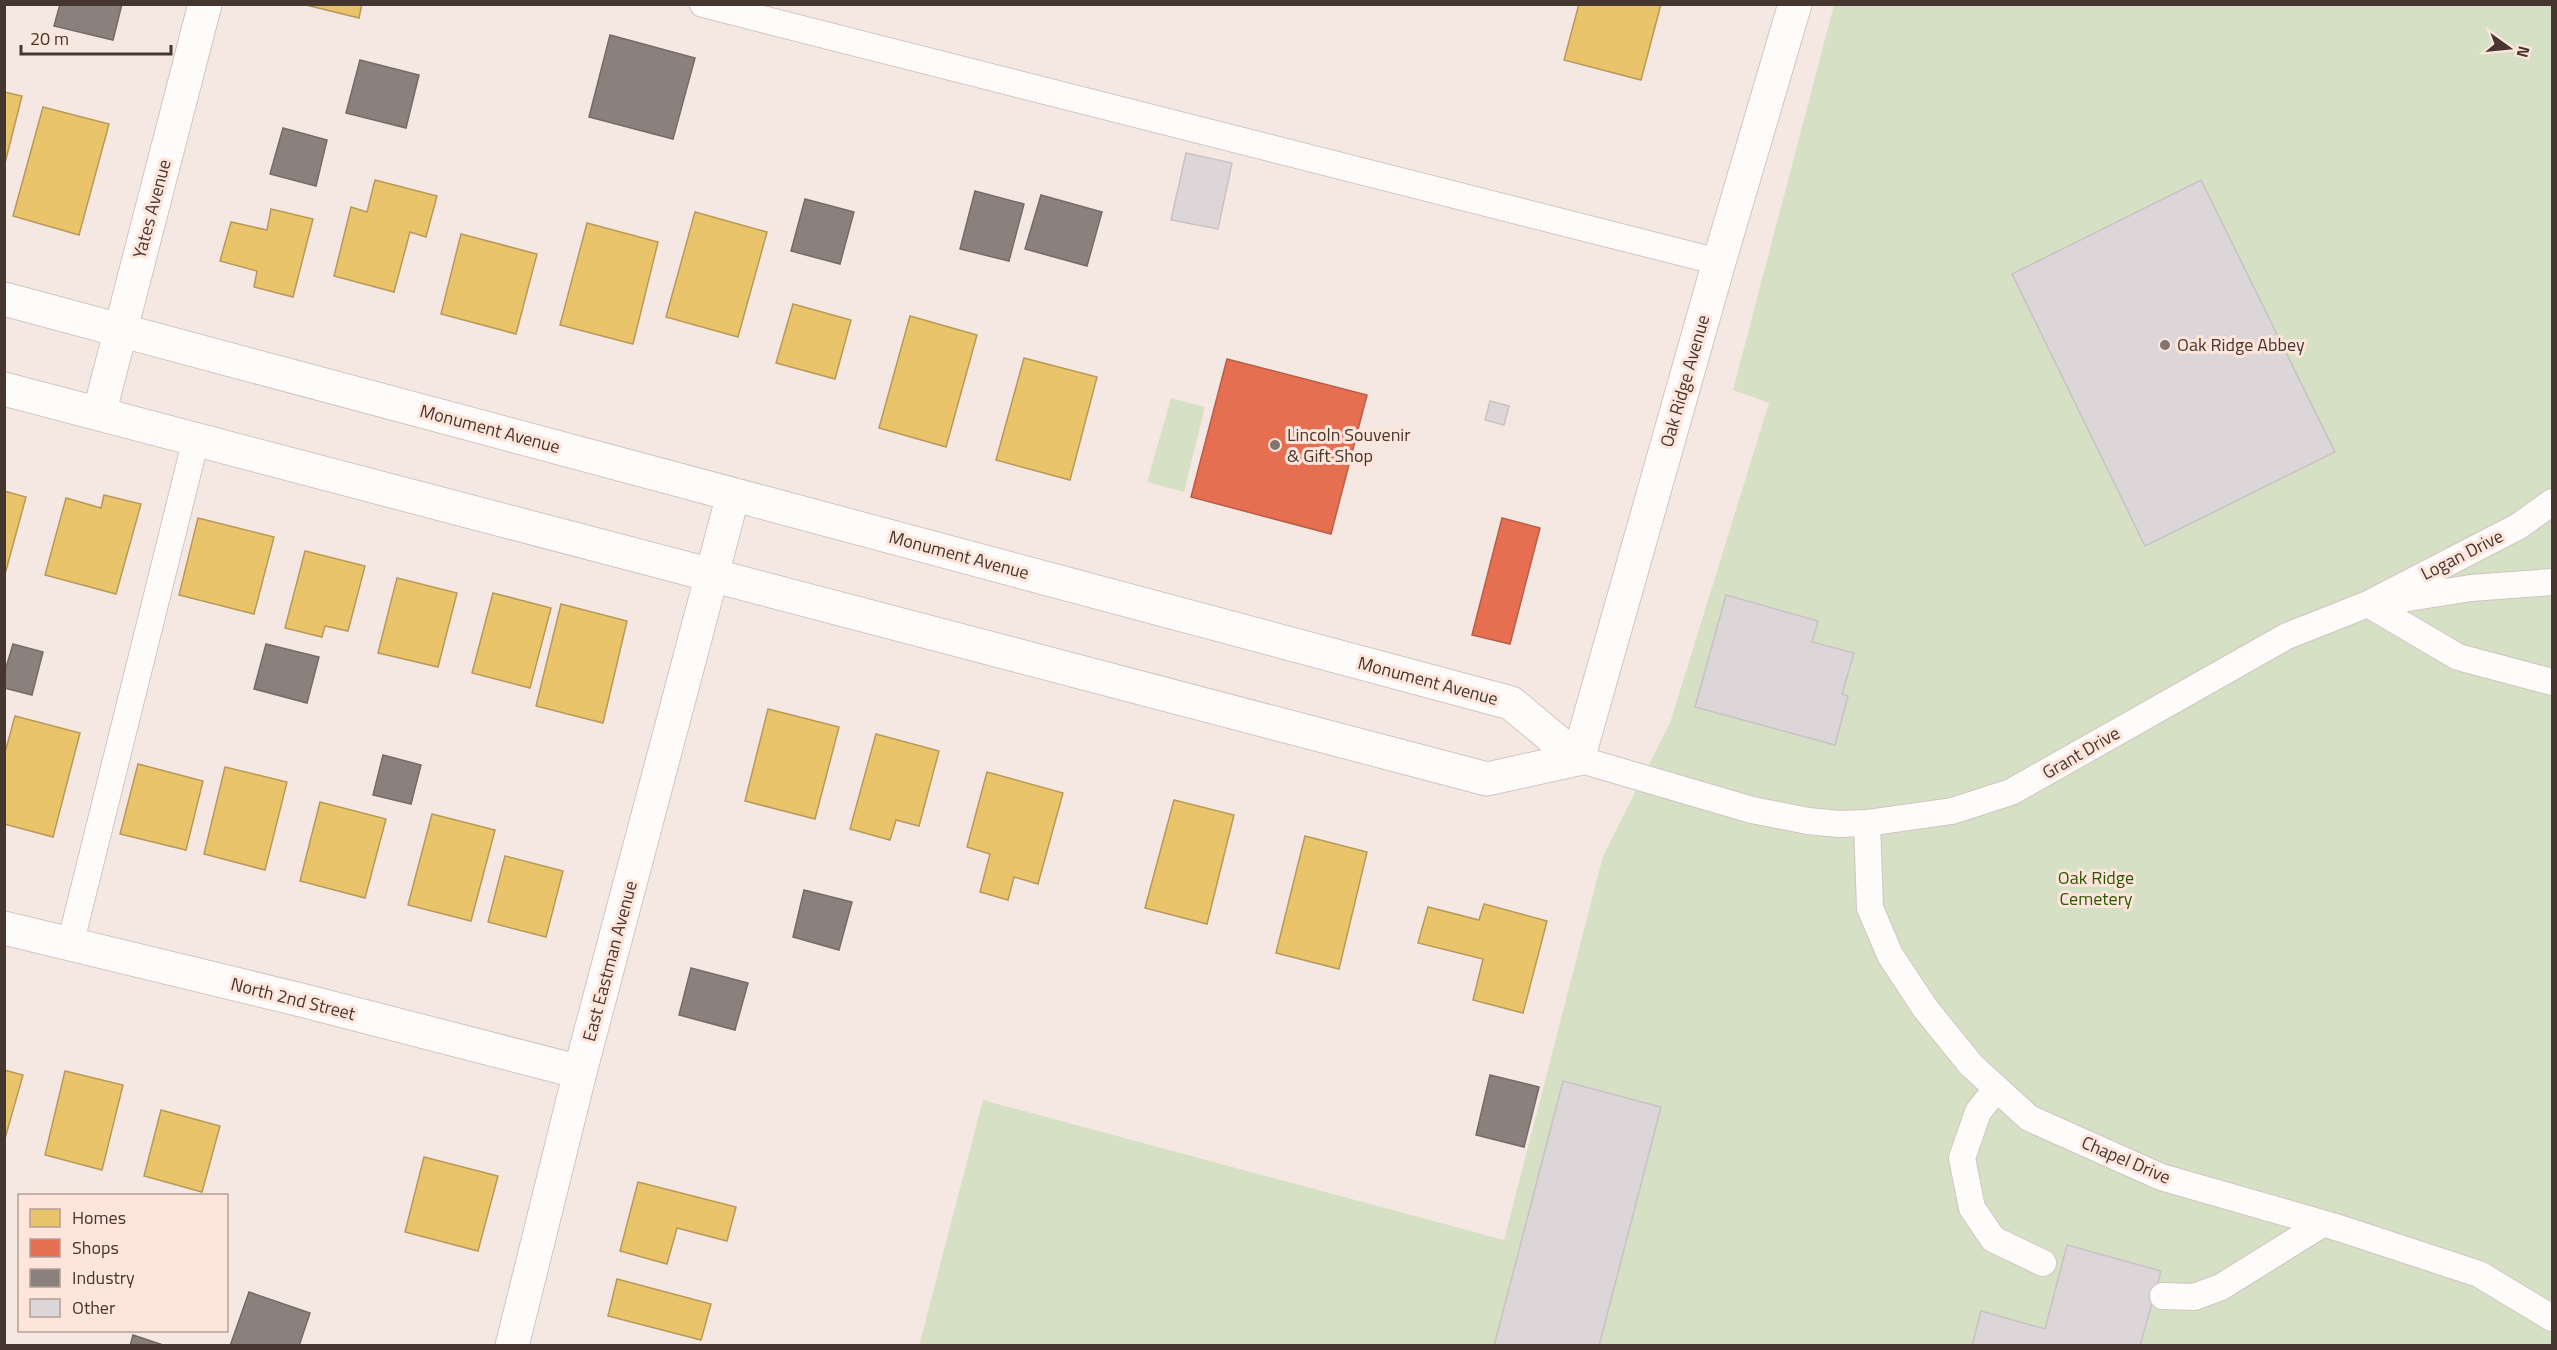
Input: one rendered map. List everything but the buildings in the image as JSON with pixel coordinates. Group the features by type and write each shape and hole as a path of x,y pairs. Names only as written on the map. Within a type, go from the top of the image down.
{"street":[{"name":"Yates Avenue","path":"99,414 206,4"},
{"name":"Oak Ridge Avenue","path":"1578,759 1795,4"},
{"name":"Monument Avenue","path":"4,299 1511,703 1578,759"},
{"path":"4,389 1487,779 1578,759"},
{"name":"East Eastman Avenue","path":"512,1346 580,1072 733,495"},
{"name":"North 2nd Street","path":"4,928 301,1000 580,1072"}],"lane":[{"path":"703,4 1719,262"},
{"path":"70,945 196,440"},
{"name":"Logan Drive","path":"2368,604 2518,526 2553,502"},
{"path":"2368,604 2471,588 2553,582"},
{"path":"2368,604 2458,657 2553,682"},
{"name":"Grant Drive","path":"1578,759 1773,815 1839,824 1867,823 1952,811 2011,792 2287,636 2368,604"},
{"name":"Chapel Drive","path":"1867,823 1870,908 1890,955 1925,1008 1971,1065 2029,1118 2161,1177 2322,1224 2478,1274 2553,1318"},
{"path":"1996,1089 1978,1112 1962,1158 1972,1208 1993,1239 2043,1263"},
{"path":"2163,1296 2194,1297 2222,1287 2322,1224"}],"green space":[{"name":"Oak Ridge Cemetery","path":"1834,5 2552,5 2552,1345 919,1346 983,1100 1504,1240 1603,856 1670,723 1769,403 1733,390"},
{"path":"1171,398 1205,407 1184,492 1147,482"}],"place":[{"name":"Oak Ridge Abbey","path":"2165,345"},
{"name":"Lincoln Souvenir & Gift Shop","path":"1275,445"}]}
